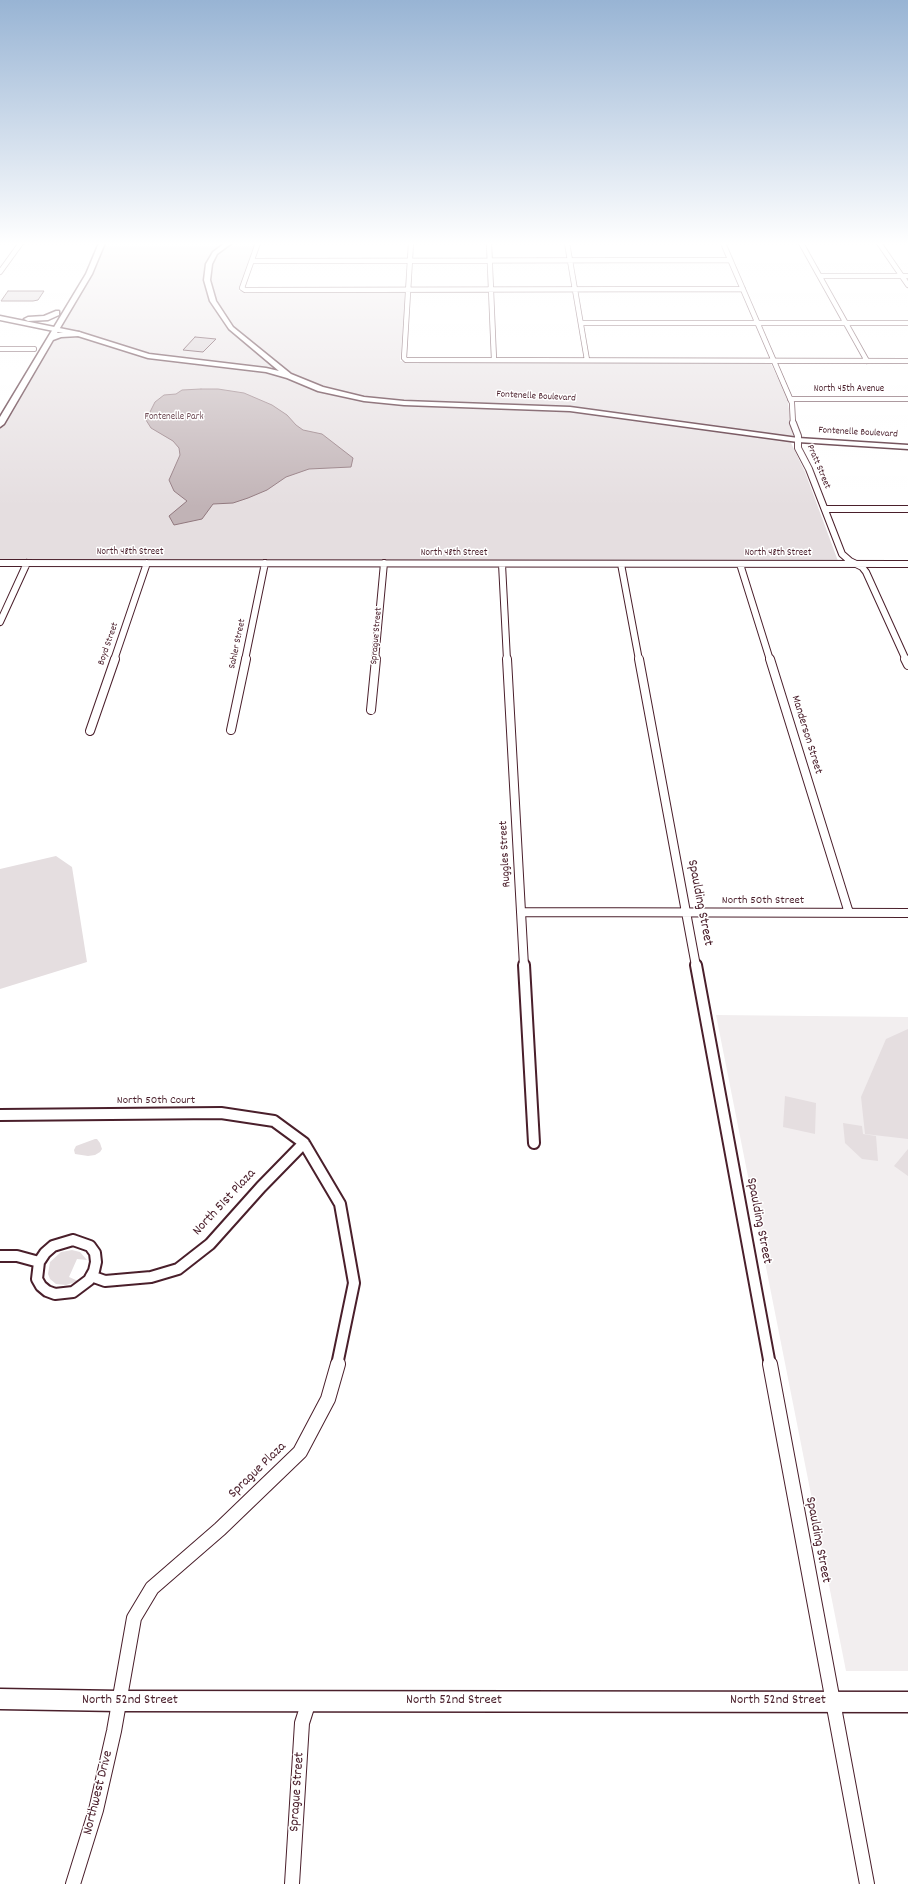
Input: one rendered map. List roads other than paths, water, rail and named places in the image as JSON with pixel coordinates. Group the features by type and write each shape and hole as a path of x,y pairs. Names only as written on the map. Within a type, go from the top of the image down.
{"main road":[{"path":"21,388 18,386 18,383 37,348 49,331"},
{"name":"Fontenelle Boulevard","path":"68,331 134,353 266,370 290,376 321,389 372,400 570,409 798,440 908,447"},
{"name":"Fontenelle Boulevard","path":"78,331 113,338 166,358"},
{"path":"235,331 290,376"},
{"path":"1,419 21,388 37,348 60,335 78,334"},
{"path":"266,370 273,368 276,364"},
{"name":"North 52nd Street","path":"0,1699 118,1701 908,1702"}],"street":[{"path":"406,331 404,359 908,361"},
{"path":"493,331 494,360"},
{"path":"582,331 587,360"},
{"name":"Pratt Street","path":"761,331 793,408 792,421 798,436 798,448 809,469 842,554 866,572 908,665"},
{"path":"850,331 867,361"},
{"path":"0,349 37,348"},
{"name":"North 45th Avenue","path":"790,399 908,399"},
{"path":"825,509 908,509"},
{"name":"North 48th Street","path":"0,563 908,564"},
{"path":"0,622 27,563"},
{"name":"Boyd Street","path":"90,731 147,563"},
{"name":"Sahler Street","path":"231,730 265,563"},
{"name":"Sprague Street","path":"371,710 384,563"},
{"name":"Ruggles Street","path":"502,564 534,1143"},
{"name":"Spaulding Street","path":"621,564 867,1884"},
{"name":"Manderson Street","path":"740,564 850,913"},
{"name":"North 50th Street","path":"521,912 908,913"},
{"name":"North 50th Court","path":"0,1115 222,1113 274,1121 304,1143"},
{"name":"North 51st Plaza","path":"91,1276 105,1280 151,1277 178,1269 210,1244 261,1187 304,1143"},
{"name":"Sprague Plaza","path":"118,1701 134,1618 152,1588 220,1529 300,1452 328,1400 342,1349 354,1283 340,1204 304,1143"},
{"path":"73,1240 90,1246 94,1253 96,1262 91,1276 82,1287 73,1292 55,1294 47,1291 41,1286 37,1275 39,1262 45,1253 59,1244 73,1240"},
{"path":"0,1256 17,1256 39,1262"},
{"name":"Northwest Drive","path":"73,1884 96,1810 114,1731 118,1701"},
{"name":"Sprague Street","path":"292,1884 302,1723 309,1701"}],"park label":[{"name":"Fontenelle Park","path":"174,418"}]}
